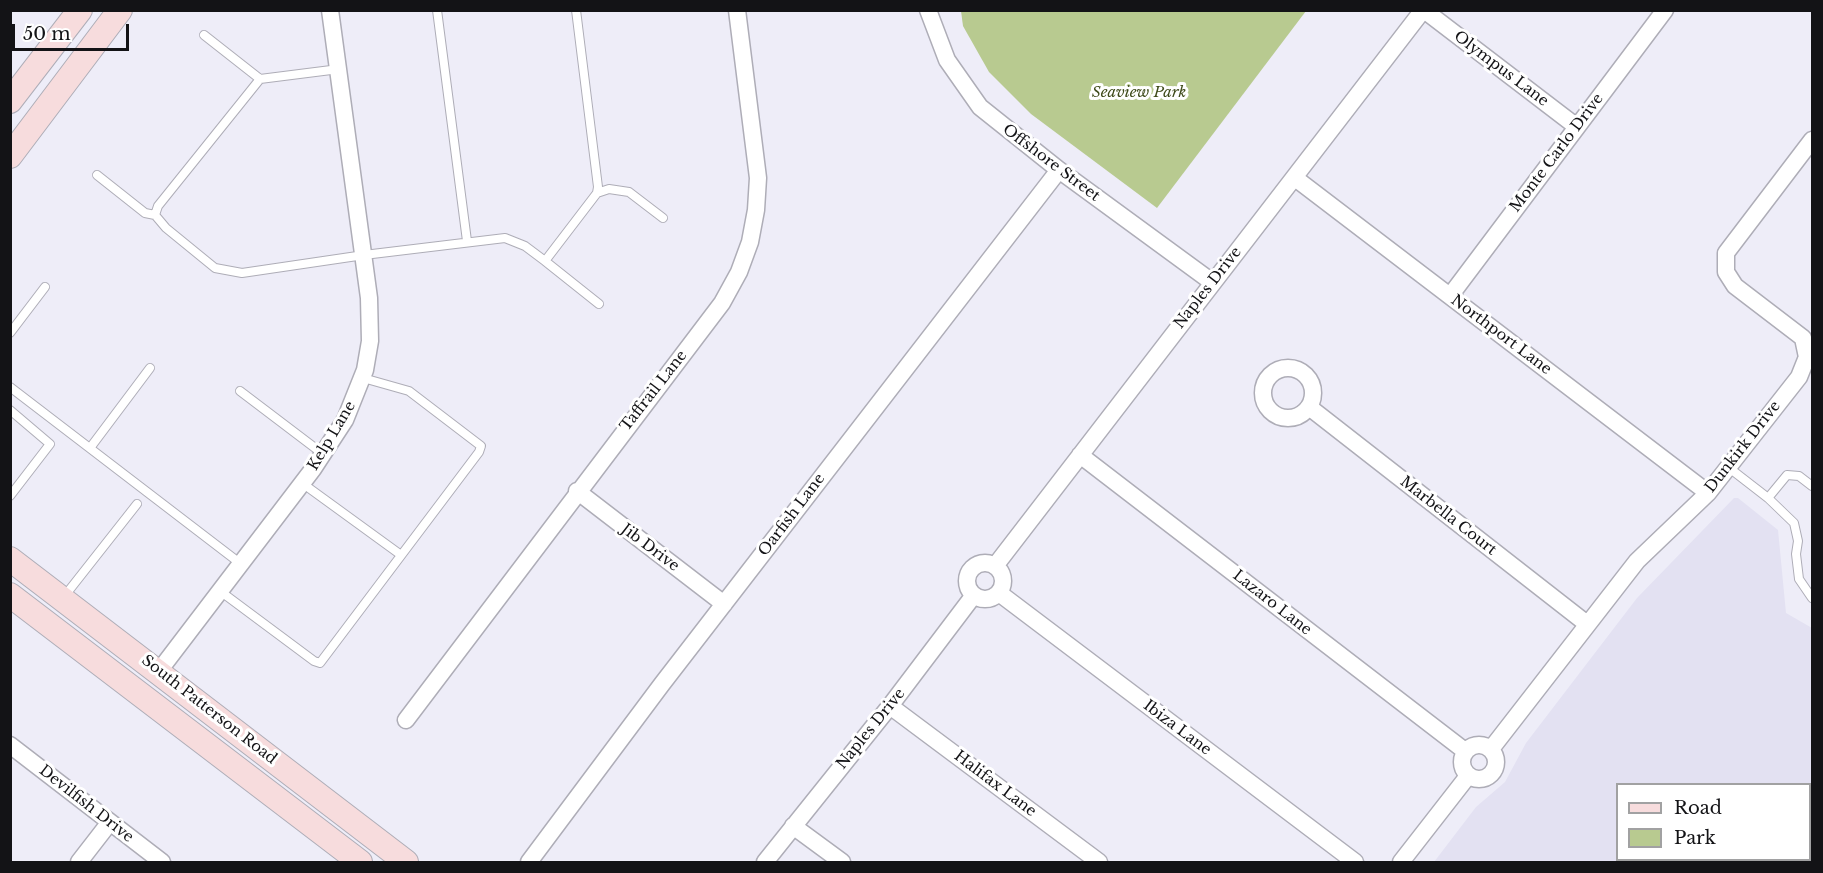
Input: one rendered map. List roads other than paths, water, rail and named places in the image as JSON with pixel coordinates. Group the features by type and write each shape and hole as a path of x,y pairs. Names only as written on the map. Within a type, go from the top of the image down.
{"street":[{"path":"10,101 80,10"},
{"path":"10,156 120,10"},
{"name":"Kelp Lane","path":"159,671 323,454 345,420 363,378 370,341 370,316 364,255 330,10"},
{"name":"Taffrail Lane","path":"406,720 722,303 739,272 750,242 756,210 758,178 737,10"},
{"name":"Offshore Street","path":"928,10 947,60 962,85 998,124 1212,282"},
{"name":"Olympus Lane","path":"1423,10 1577,127"},
{"name":"Naples Drive","path":"995,566 1423,10"},
{"name":"Monte Carlo Drive","path":"1450,296 1665,10"},
{"name":"Dunkirk Drive","path":"1491,749 1636,561 1708,493 1799,376 1807,357 1803,338 1735,286 1726,272 1726,253 1812,140"},
{"name":"Oarfish Lane","path":"529,862 724,604 1059,170"},
{"name":"Northport Lane","path":"1295,178 1708,493"},
{"name":"Marbella Court","path":"1309,407 1587,624"},
{"name":"Lazaro Lane","path":"1080,455 1465,752"},
{"name":"Jib Drive","path":"577,492 724,604"},
{"name":"South Patterson Road","path":"10,559 406,862"},
{"path":"978,564 995,566 1003,575 1002,588 999,593 984,599 974,595 968,584 969,572 978,564"},
{"name":"Ibiza Lane","path":"999,593 1355,862"},
{"name":"South Patterson Road","path":"10,595 360,862"},
{"name":"Naples Drive","path":"765,862 891,706 974,595"},
{"name":"Halifax Lane","path":"891,706 1099,862"},
{"path":"1480,744 1491,749 1496,765 1490,775 1479,779 1468,776 1462,767 1465,752 1480,744"},
{"name":"Devilfish Drive","path":"10,745 162,862"},
{"path":"1401,862 1468,776"},
{"path":"79,862 110,822"},
{"path":"793,826 842,862"}],"lane":[{"path":"437,10 467,241"},
{"path":"576,10 597,193"},
{"path":"204,35 260,79"},
{"path":"155,215 158,206 260,79 339,69"},
{"path":"97,175 145,213 155,215 166,228 216,268 242,273 467,241 505,238 525,246 599,304"},
{"path":"545,261 597,193 609,189 629,192 663,218"},
{"path":"10,333 45,287"},
{"path":"90,448 150,368"},
{"path":"220,591 314,661 320,663 481,446 409,391 363,378"},
{"path":"10,387 241,564"},
{"path":"240,392 323,454"},
{"path":"10,410 50,444 10,496"},
{"path":"1728,467 1768,498 1794,523 1798,541 1796,554 1799,579 1812,598"},
{"path":"1768,498 1787,475 1799,476 1812,486"},
{"path":"302,483 401,555"},
{"path":"63,598 137,504"}],"park label":[{"name":"Seaview Park","path":"1139,93"}]}
